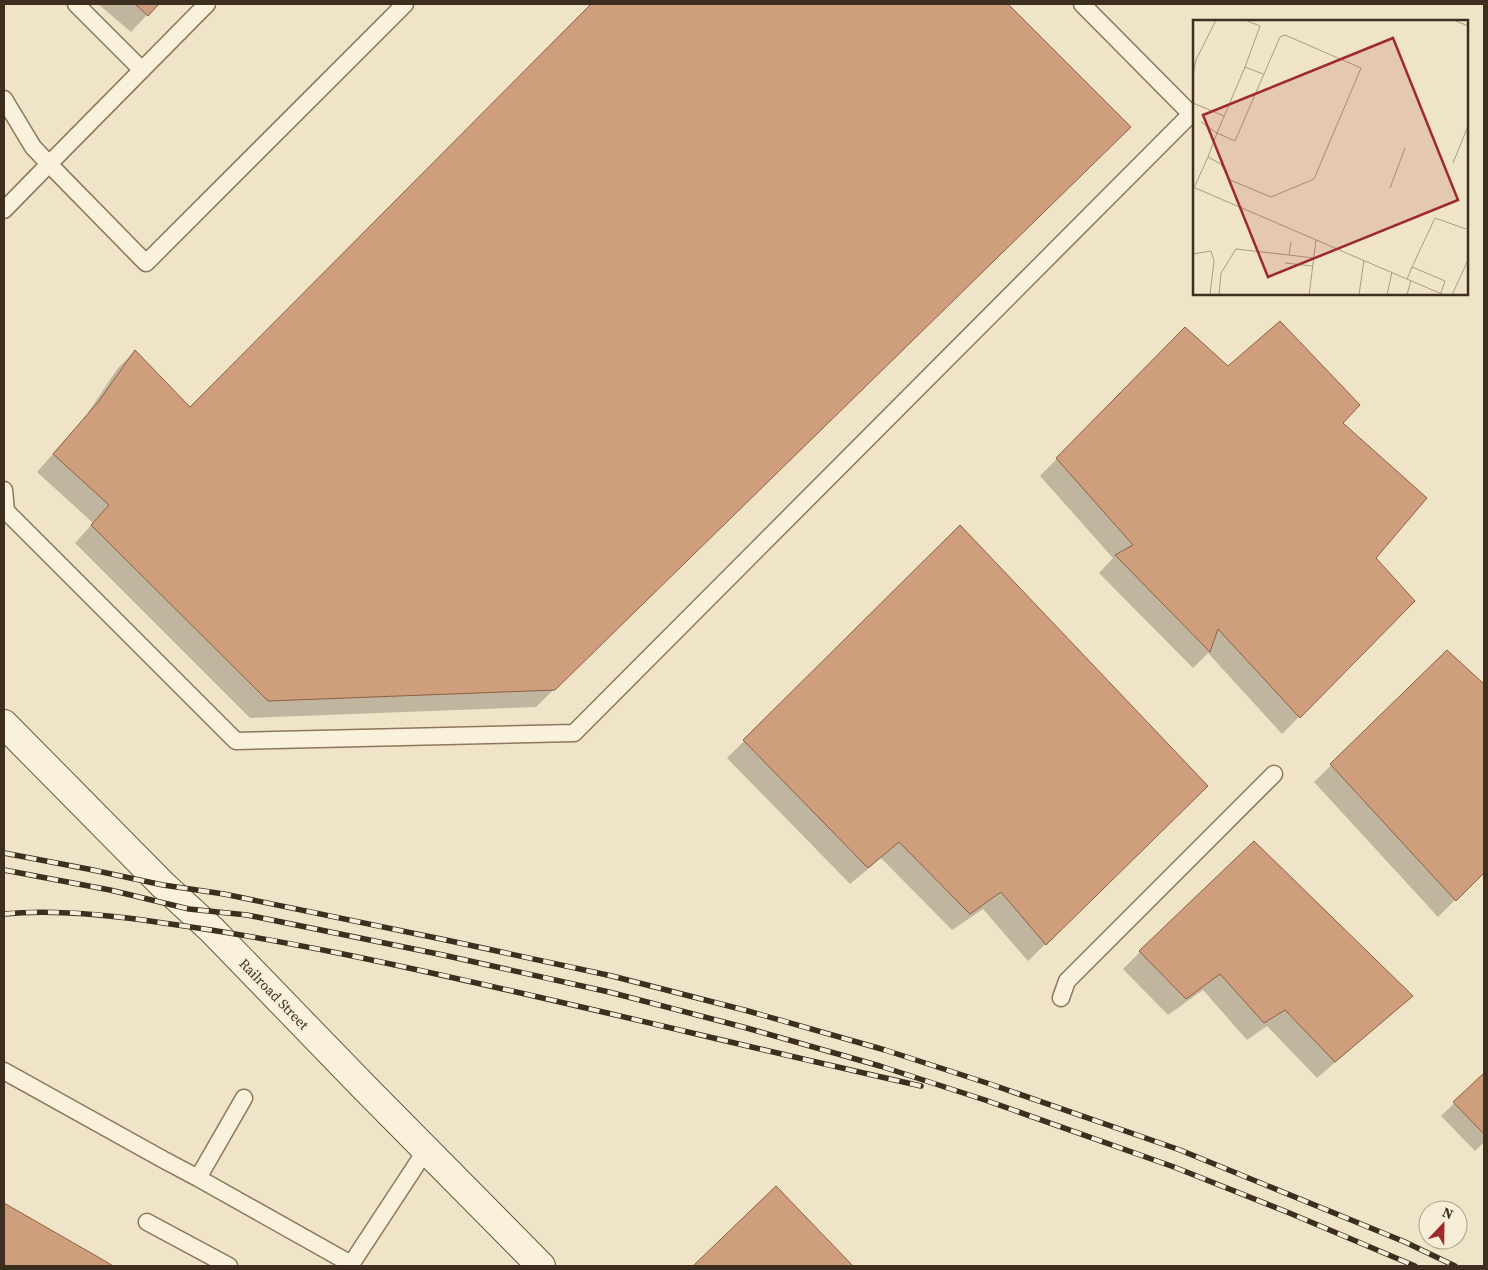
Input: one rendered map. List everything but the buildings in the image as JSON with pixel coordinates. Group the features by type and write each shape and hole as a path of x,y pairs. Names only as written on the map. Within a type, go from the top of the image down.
{"main road":[{"name":"Railroad Street","path":"4,724 163,885 212,930 541,1266"}],"lane":[{"path":"76,4 142,70"},
{"path":"4,210 207,4"},
{"path":"4,99 33,147 146,263 405,4"},
{"path":"4,490 6,511 236,741 574,733 1191,114 1082,4"},
{"path":"1061,998 1067,981 1274,774"},
{"path":"4,1071 351,1265 426,1150"},
{"path":"198,1178 244,1098"},
{"path":"147,1222 229,1266"}],"railway":[{"path":"4,853 163,885 224,894 446,940 612,976 748,1011 885,1050 990,1084 1180,1150 1405,1242 1455,1266"},
{"path":"4,870 110,890 189,909 247,915 443,955 609,992 743,1027 880,1066 985,1100 1174,1167 1415,1266"},
{"path":"4,914 43,912 104,915 298,945 488,985 921,1086"}]}
